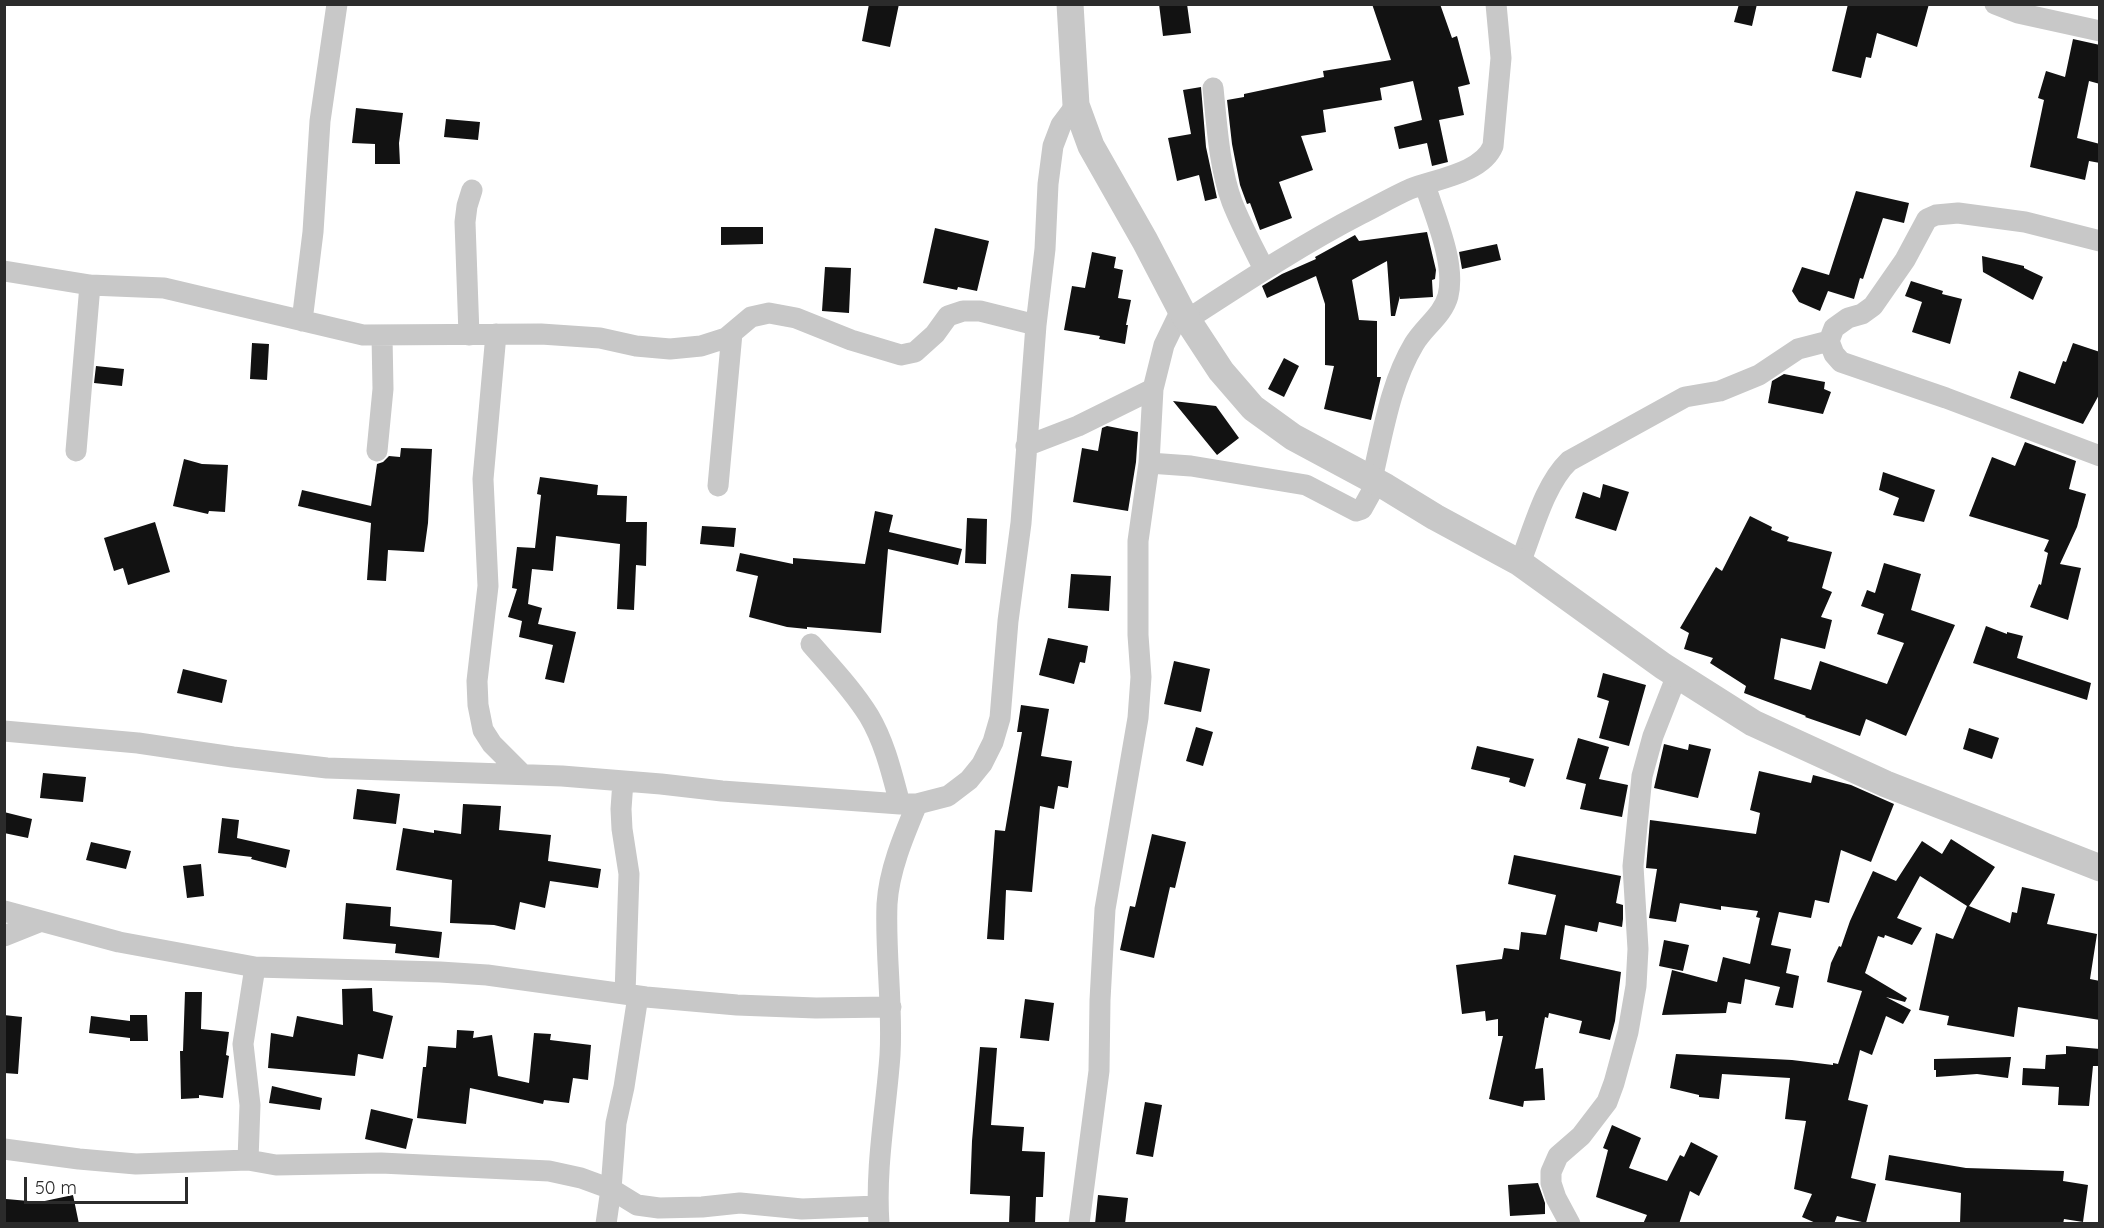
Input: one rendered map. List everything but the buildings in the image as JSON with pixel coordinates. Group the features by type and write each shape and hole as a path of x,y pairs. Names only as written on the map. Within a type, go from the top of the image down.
{"street":[{"path":"302,321 313,232 320,121 337,4"},
{"path":"1070,4 1076,105 1091,146 1184,315 1221,370 1253,408 1293,437 1375,480 1520,563 1677,675 1754,723 1887,783 2100,868"},
{"path":"1079,1224 1099,1071 1105,909 1138,718 1141,677 1138,635 1138,541 1149,463 1153,389 1164,345 1184,315 1323,234 1410,189 1476,165 1489,156 1493,146 1501,58 1496,4"},
{"path":"1995,4 2018,13 2100,31"},
{"path":"1213,88 1218,144 1231,200 1264,269"},
{"path":"4,731 138,743 327,768 522,774 908,804 948,795 969,780 982,764 993,742 1000,718 1008,621 1021,523 1036,325 1045,249 1048,184 1053,146 1061,125 1076,105"},
{"path":"1149,463 1191,466 1306,485 1356,511 1362,509 1375,480 1393,389 1414,343 1431,320 1440,315 1448,297 1450,275 1444,242 1425,185"},
{"path":"470,335 465,222 472,190"},
{"path":"2100,241 2025,222 1958,213 1936,214 1927,219 1905,260 1873,306 1862,314 1848,318 1834,327 1829,341 1834,354 1841,362 1946,398 2100,456"},
{"path":"4,271 90,285 164,288 363,336 541,334 585,336 648,348 670,349 701,346 726,338 752,317 769,313 796,318 851,340 901,355 915,352 935,334 948,316 963,311 980,310 1036,325"},
{"path":"76,451 90,285"},
{"path":"718,486 732,333"},
{"path":"496,334 483,479 488,586 477,681 478,705 483,730 492,744 522,774"},
{"path":"377,451 383,389 382,336"},
{"path":"1520,563 1552,484 1560,470 1569,461 1685,397 1720,391 1759,375 1798,349 1829,341"},
{"path":"1026,446 1078,426 1153,389"},
{"path":"4,1149 80,1160 136,1164 248,1160 276,1165 381,1162 549,1171 611,1188 638,1205 659,1208 740,1203 878,1215 890,1054 891,1008 887,903 908,804 869,716 843,680 811,644"},
{"path":"1570,1224 1556,1198 1551,1184 1551,1172 1558,1156 1581,1136 1607,1102 1628,1032 1637,968 1633,866 1642,776 1653,736 1677,675"},
{"path":"606,1224 616,1124 624,1087 632,995 629,874 622,819 623,781"},
{"path":"4,911 119,942 255,967 486,975 632,995 737,1005 891,1008"},
{"path":"4,936 39,922"},
{"path":"248,1160 250,1105 243,1044 255,967"}]}
